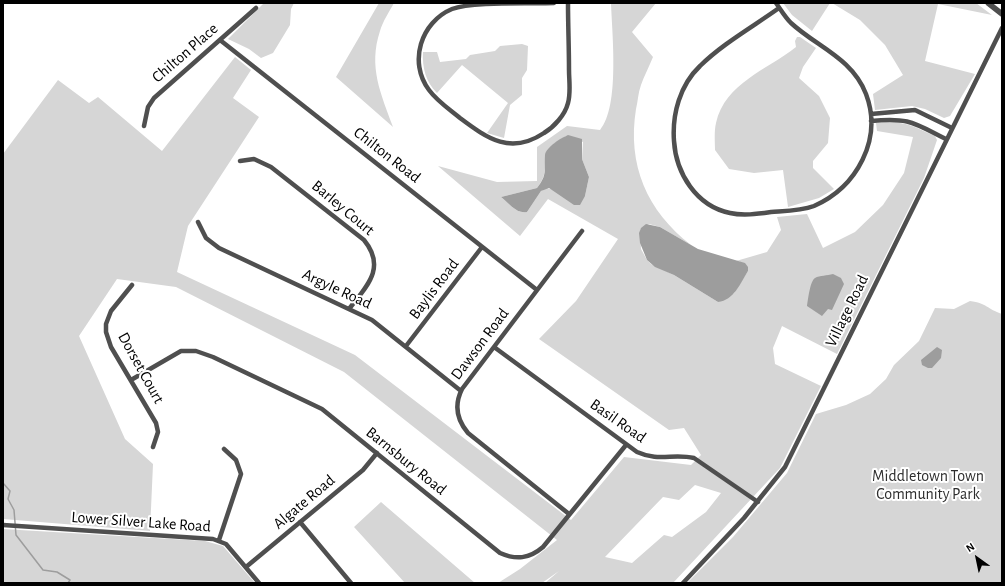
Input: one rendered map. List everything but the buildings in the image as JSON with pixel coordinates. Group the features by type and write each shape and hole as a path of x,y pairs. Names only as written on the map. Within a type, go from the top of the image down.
{"street":[{"path":"554,3 467,5 441,15 426,30 418,54 419,67 428,89 436,99 484,135 496,142 510,144 523,143 537,138 550,130 558,121 568,103 568,3"},
{"path":"776,3 793,25 834,54 851,69 866,95 871,114 868,148 855,174 828,199 801,210 742,215 729,213 715,208 701,199 691,188 681,172 675,153 673,135 674,116 679,97 688,80 711,56 779,8"},
{"path":"988,3 1002,14"},
{"name":"Chilton Place","path":"144,126 148,107 154,98 256,8"},
{"name":"Village Road","path":"683,583 758,502 778,478 790,458 1002,28"},
{"name":"Chilton Road","path":"220,40 537,290"},
{"path":"871,114 915,110 952,128"},
{"path":"871,121 892,119 905,120 946,139"},
{"name":"Barley Court","path":"240,161 254,159 271,167 364,240 369,246 374,258 374,272 368,284 349,309"},
{"name":"Argyle Road","path":"198,222 206,238 219,248 372,320 461,391"},
{"name":"Dawson Road","path":"569,514 463,427 459,420 456,408 461,391 582,230"},
{"name":"Baylis Road","path":"406,346 482,247"},
{"name":"Dorset Court","path":"132,285 111,311 106,329 109,343 156,423 158,432 153,447"},
{"name":"Basil Road","path":"494,347 637,452 652,458 686,456 694,458 758,502"},
{"name":"Barnsbury Road","path":"131,380 175,353 196,350 318,406 500,553 506,556 519,558 527,557 536,552 626,444"},
{"path":"219,540 241,474 236,460 224,449"},
{"name":"Algate Road","path":"246,567 363,470 377,453"},
{"path":"300,522 351,583"},
{"name":"Lower Silver Lake Road","path":"4,525 219,540 226,544 260,583"}],"green space":[{"path":"264,3 294,3 291,9 290,25 273,53 261,58 249,49 228,39"},
{"path":"379,3 394,3 381,27 375,57 380,92 393,127 336,77"},
{"path":"611,3 656,3 632,32 653,57 640,88 634,130 635,149 638,168 652,202 676,232 691,245 660,227 649,224 640,230 641,249 651,264 674,275 718,302 734,293 748,271 739,261 736,261 767,252 781,230 777,217 807,214 823,248 855,232 883,205 904,173 913,137 877,131 876,123 893,122 907,124 935,136 937,140 924,178 837,354 782,326 773,348 775,364 821,386 780,468 673,583 545,583 559,571 542,583 498,583 520,569 557,540 344,372 176,287 117,279 79,336 125,439 153,464 150,531 3,519 3,154 58,80 89,103 98,97 162,151 235,57 251,70 233,98 259,117 188,226 177,272 355,355 571,520 624,457 691,465 701,455 684,428 669,430 539,339 576,301 618,239 548,199 520,236 438,166 497,182 537,181 537,147 567,126 600,130 606,119 613,87","holes":["566,136 583,142 582,159 589,177 585,196 546,188 541,191 527,212 519,211 513,208 501,197 537,188 544,176 545,157 548,149","695,485 721,493 706,512 672,537 664,535 632,563 605,557 663,497 679,500"]},
{"path":"783,3 830,3 812,31 792,15"},
{"path":"832,3 976,3 992,15 938,4 925,61 975,74 950,116 944,118 925,109 912,106 875,110 873,94 903,75 885,45 860,20"},
{"path":"797,37 800,37 816,48 803,67 799,78 819,96 830,118 828,143 813,161 813,168 834,189 819,198 788,207 783,170 754,173 729,169 715,150 715,133 716,123 721,109 728,97 748,79 796,47 795,41"},
{"path":"522,44 528,46 527,70 522,78 522,95 510,105 504,138 487,133 508,103 462,65 437,93 427,79 423,64 423,52 437,52 440,62 466,59 470,55 495,51 500,46"},
{"name":"Middletown Town Community Park","path":"970,301 980,303 1002,314 1002,583 687,583 733,537 787,473 816,414 846,405 870,394 886,379 894,365 919,341 935,308 954,309"},
{"path":"381,502 475,583 405,583 354,527"},
{"path":"3,529 205,541 223,546 255,583 3,583"}],"shaded area":[{"path":"568,135 582,139 582,159 589,177 585,196 580,205 574,205 549,188 541,191 527,212 519,211 513,208 501,197 537,188 544,175 546,152 554,143"},
{"path":"646,224 660,227 698,249 745,263 748,267 748,271 736,291 724,301 718,302 674,275 655,267 647,260 640,243 639,233 641,228"},
{"path":"833,274 841,278 844,284 832,310 828,309 822,316 807,306 811,287 815,278"},
{"path":"937,347 942,350 941,358 932,368 922,365 921,360"}],"waterway":[{"path":"3,463 3,470"},
{"path":"3,483 10,491 8,499 14,510 16,535 43,570 57,572 70,580 68,583"}]}
